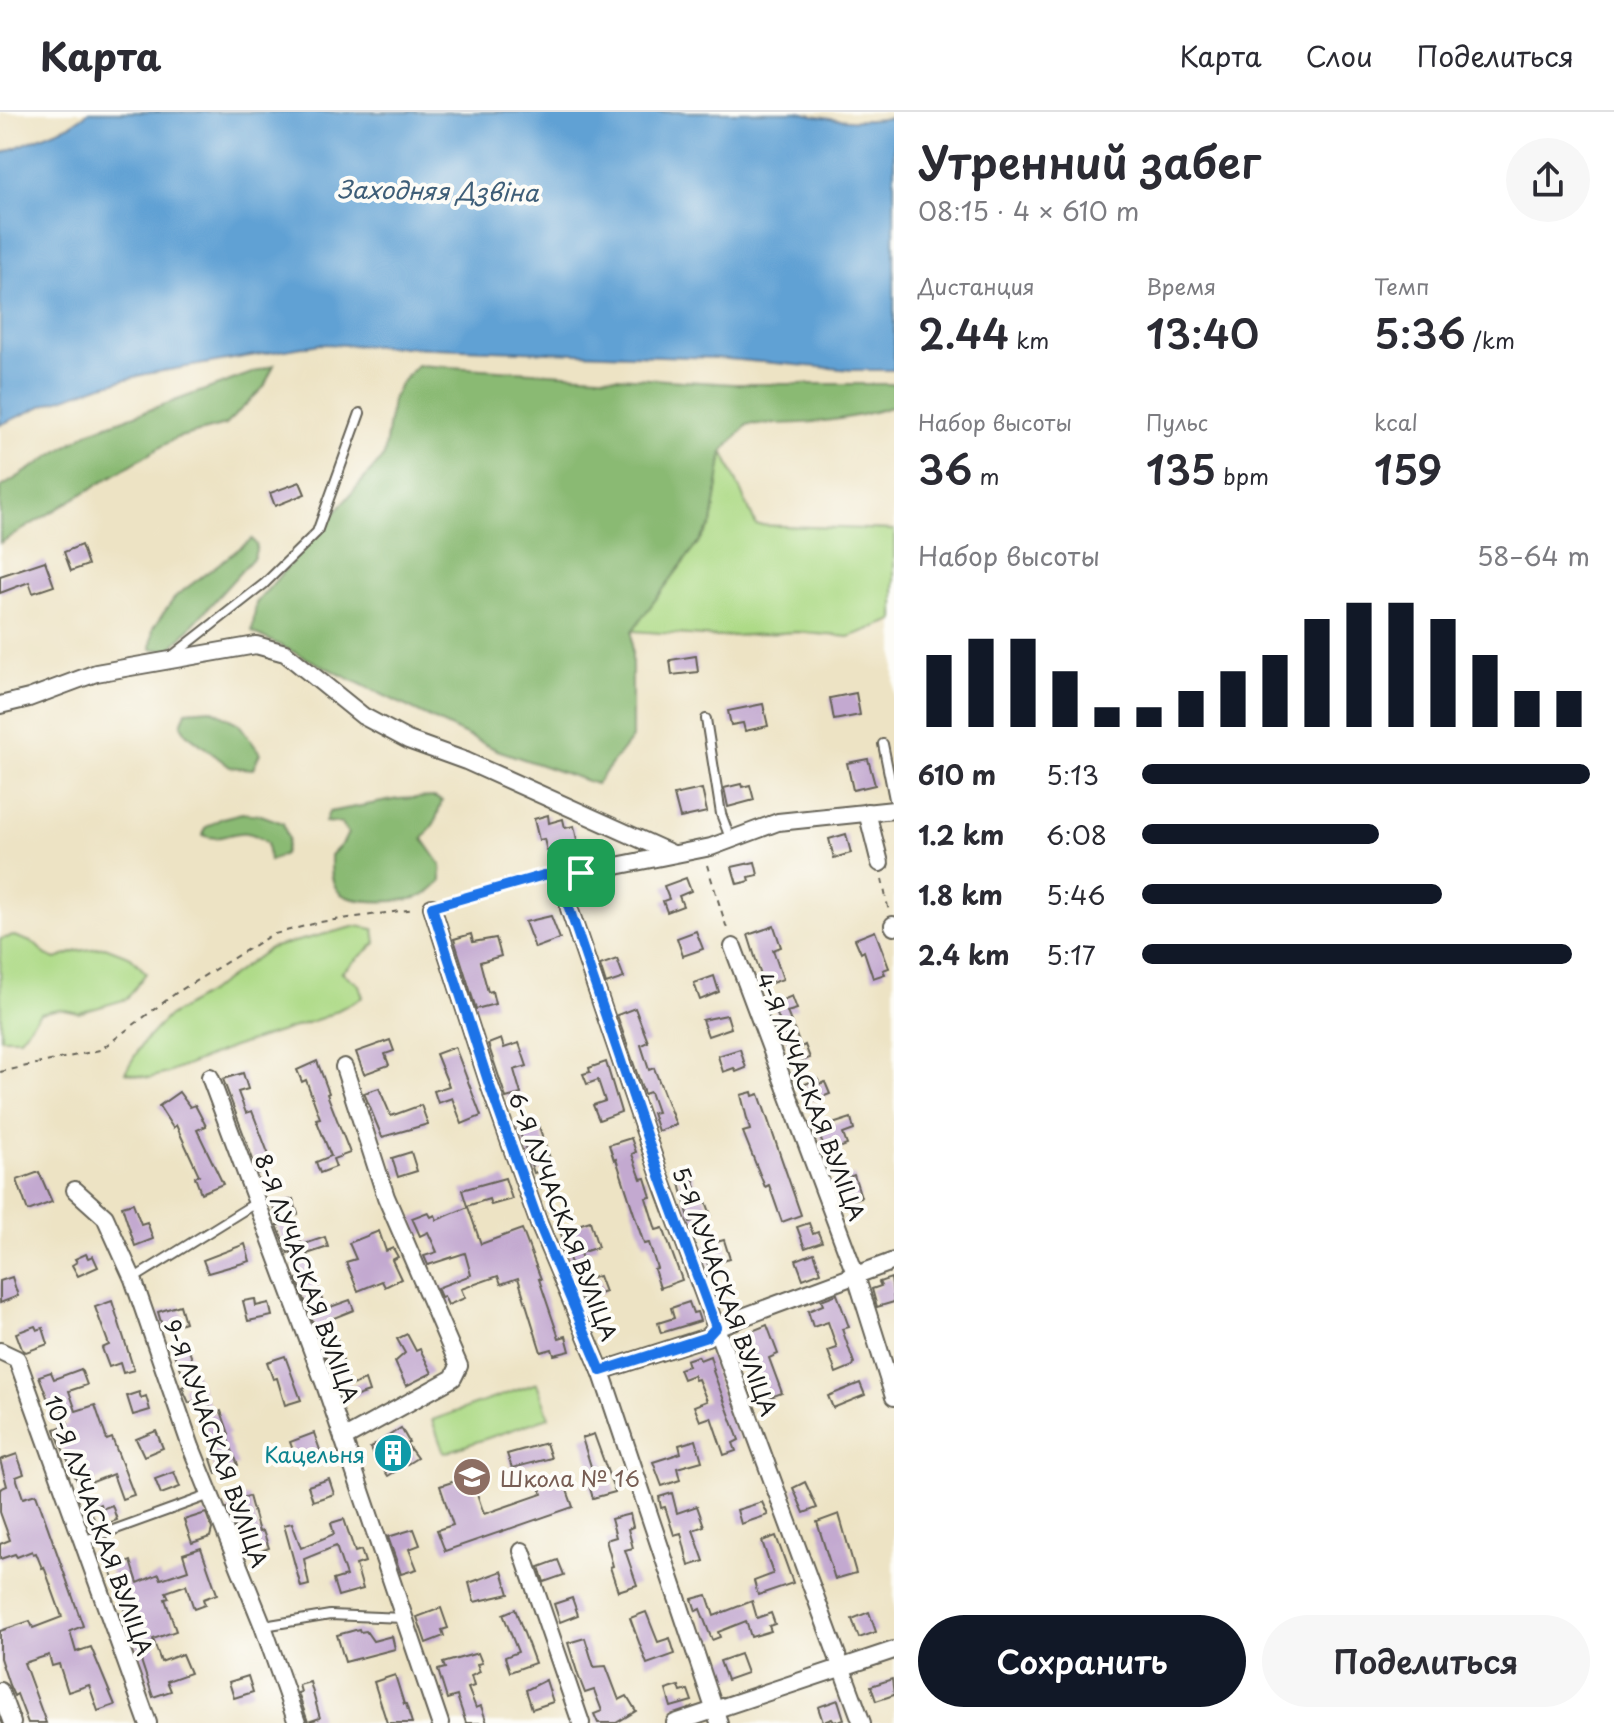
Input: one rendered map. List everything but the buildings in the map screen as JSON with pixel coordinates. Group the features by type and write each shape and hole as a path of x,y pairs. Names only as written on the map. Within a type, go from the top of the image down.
{"street":[{"path":"0,705 29,698 96,673 256,645 285,653 363,716 408,740 466,761 674,854"},
{"path":"581,873 702,849 778,822 894,810"},
{"path":"867,812 880,863"},
{"name":"5-Я ЛУЧАСКАЯ ВУЛІЦА","path":"581,873 569,893 569,908 660,1176 862,1723"},
{"name":"6-Я ЛУЧАСКАЯ ВУЛІЦА","path":"432,907 488,1081 539,1224 601,1371 717,1716"},
{"name":"4-Я ЛУЧАСКАЯ ВУЛІЦА","path":"733,947 856,1276 894,1397"},
{"path":"343,1439 453,1378 459,1366 386,1197 344,1067"},
{"name":"8-Я ЛУЧАСКАЯ ВУЛІЦА","path":"210,1077 343,1439 440,1723"},
{"name":"9-Я ЛУЧАСКАЯ ВУЛІЦА","path":"75,1190 105,1217 133,1279 191,1447 263,1626 297,1723"},
{"path":"601,1371 707,1337 716,1327 894,1261"},
{"name":"10-Я ЛУЧАСКАЯ ВУЛІЦА","path":"0,1351 17,1359 148,1723"},
{"path":"522,1551 581,1723"},
{"path":"675,1723 717,1716 894,1650"},
{"path":"0,1691 12,1723"}],"lane":[{"path":"168,659 264,584 317,532 360,413"},
{"path":"706,719 721,814 730,838"},
{"path":"883,744 894,799"},
{"path":"432,907 544,875 581,873"},
{"path":"133,1279 258,1202"},
{"path":"82,1541 211,1495"},
{"path":"263,1626 330,1615 403,1618"}],"path":[{"path":"702,849 733,947"},
{"path":"884,895 887,904"},
{"path":"0,1072 100,1050 176,993 271,935 320,922 432,907"}],"green space":[{"path":"274,365 264,387 225,425 176,438 0,543 0,488 91,431"},
{"path":"417,365 734,384 894,384 894,406 858,416 822,421 748,424 723,451 712,524 632,631 632,738 596,784 497,750 252,632 256,603 384,456 392,400 400,384"},
{"path":"723,451 756,525 894,530 894,620 849,637 796,632 717,637 632,631 712,524"},
{"path":"252,539 257,546 254,557 170,650 151,649 153,628 176,596"},
{"path":"211,709 239,724 260,753 253,769 230,767 186,733 181,725 186,711"},
{"path":"434,797 442,801 435,822 423,839 441,865 441,882 427,894 395,901 354,899 338,891 332,878 331,855 348,833 341,823 325,822 329,812 398,799"},
{"path":"242,813 261,815 283,823 288,839 284,854 269,861 267,843 248,833 218,838 203,835 205,828 222,818"},
{"path":"357,926 374,929 376,943 342,972 359,985 363,997 325,1017 233,1047 168,1073 149,1078 125,1072 142,1044 166,1018 209,992 270,948"},
{"path":"14,936 34,943 46,955 56,959 78,951 105,947 131,957 146,973 127,999 79,1013 59,1009 40,1013 20,1038 1,1038 0,939"},
{"path":"537,1383 549,1417 444,1453 432,1420"}],"water":[{"name":"Заходняя Дзвіна","path":"89,112 798,112 846,120 894,117 894,370 852,370 716,358 320,344 146,374 99,386 0,425 0,154 70,125"}],"place":[{"name":"Кацельня","path":"393,1453"},
{"name":"Школа № 16","path":"472,1477"}],"route":[{"path":"581,873 569,893 569,908 660,1176 716,1327 707,1337 601,1371 539,1224 488,1081 432,907 544,875 581,873"}]}
